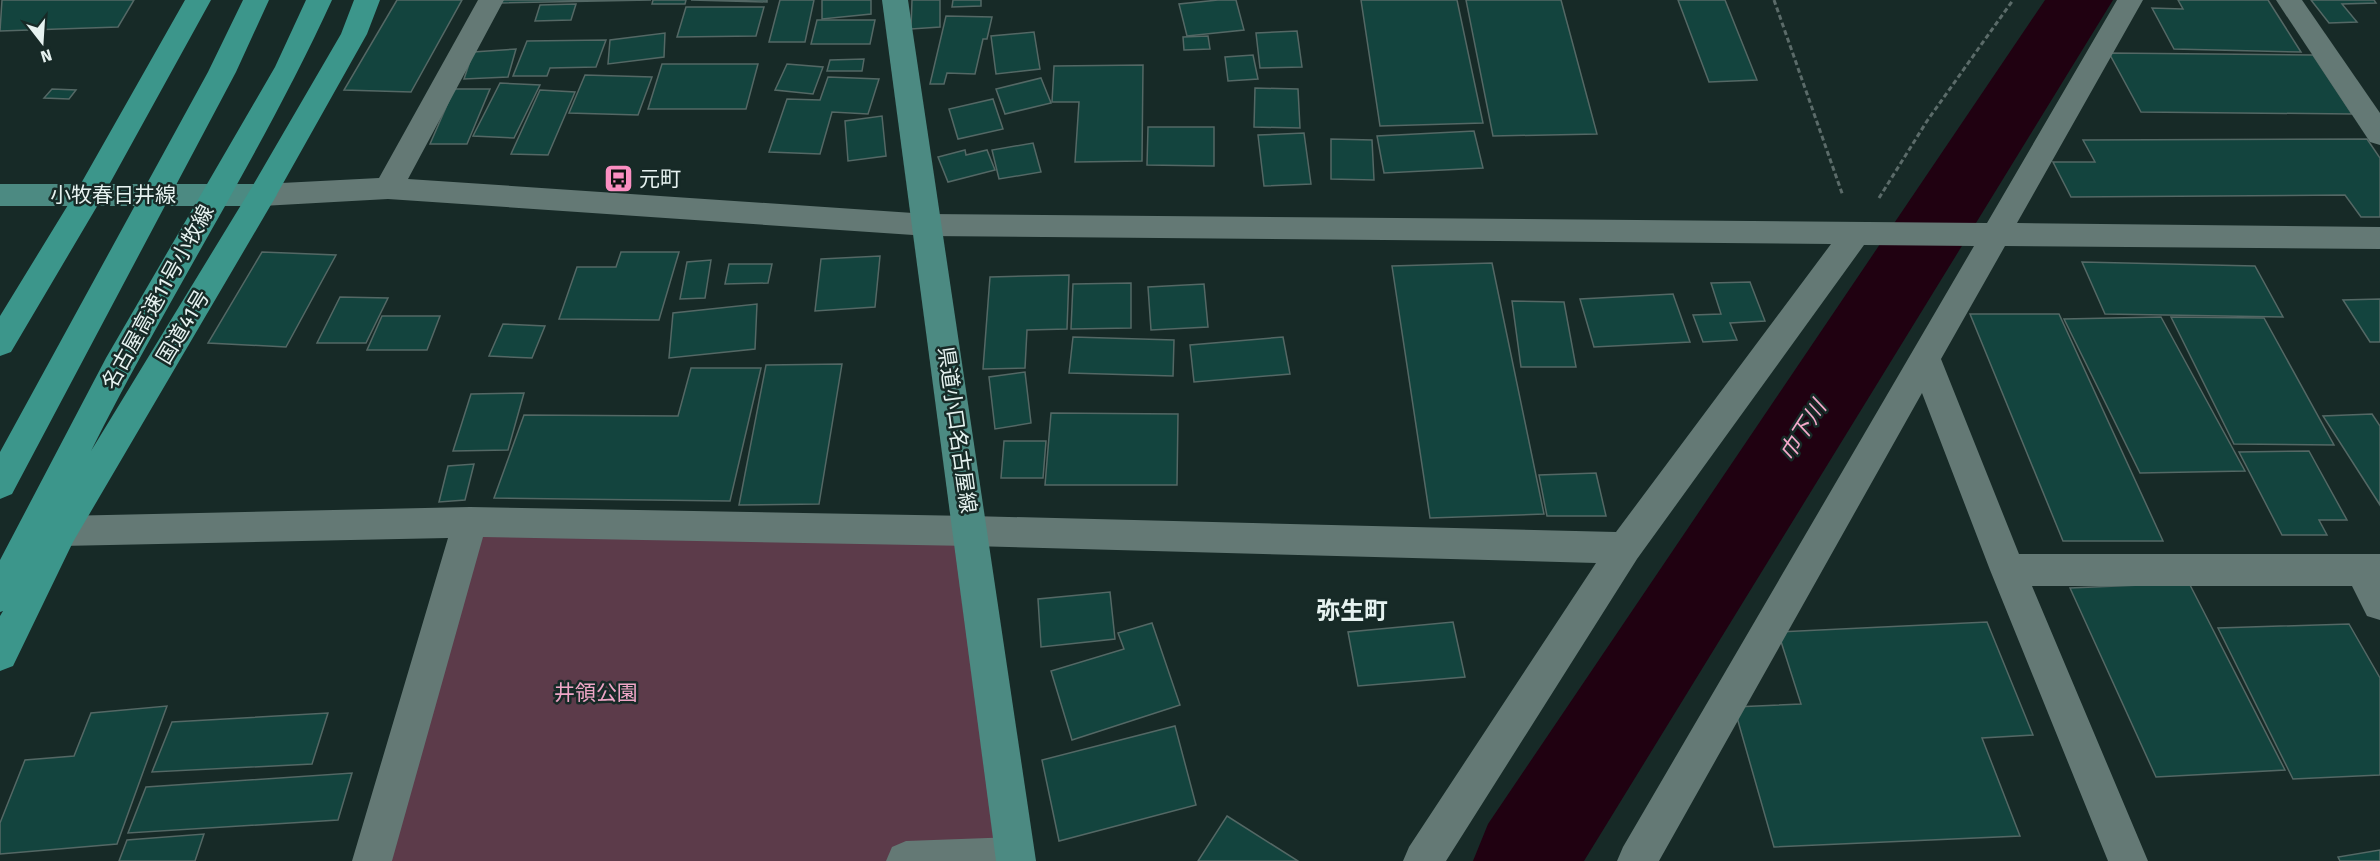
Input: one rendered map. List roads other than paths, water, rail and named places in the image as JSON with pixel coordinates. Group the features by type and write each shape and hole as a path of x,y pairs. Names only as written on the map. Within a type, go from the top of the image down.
{"highway":[{"path":"0,343 89,195 198,0"},
{"path":"0,484 217,82 256,0"},
{"path":"117,367 184,222 297,0"},
{"name":"名古屋高速11号小牧線","path":"0,596 117,367 288,67 320,0"},
{"name":"国道41号","path":"0,654 61,531 262,195 354,34 367,0"}],"main road":[{"name":"県道小口名古屋線","path":"895,0 971,531 1015,859"},
{"name":"小牧春日井線","path":"0,195 262,195"}],"street":[{"path":"388,188 491,0"},
{"path":"1637,861 2130,0"},
{"path":"2289,0 2380,135"},
{"path":"262,195 388,188 928,225 2380,238"},
{"path":"1423,861 1625,548 1856,233"},
{"path":"1925,358 2008,570 2128,861"},
{"path":"61,531 470,522 971,531 1625,548"},
{"path":"372,861 470,522"},
{"path":"2008,570 2371,570 2380,603"},
{"path":"906,861 1015,859"}],"waterway":[{"name":"巾下川","path":"1525,861 2079,0"}],"place":[{"name":"元町","path":"618,179"}],"district":[{"name":"弥生町","path":"1352,611"}],"park label":[{"name":"井領公園","path":"596,693"}]}
